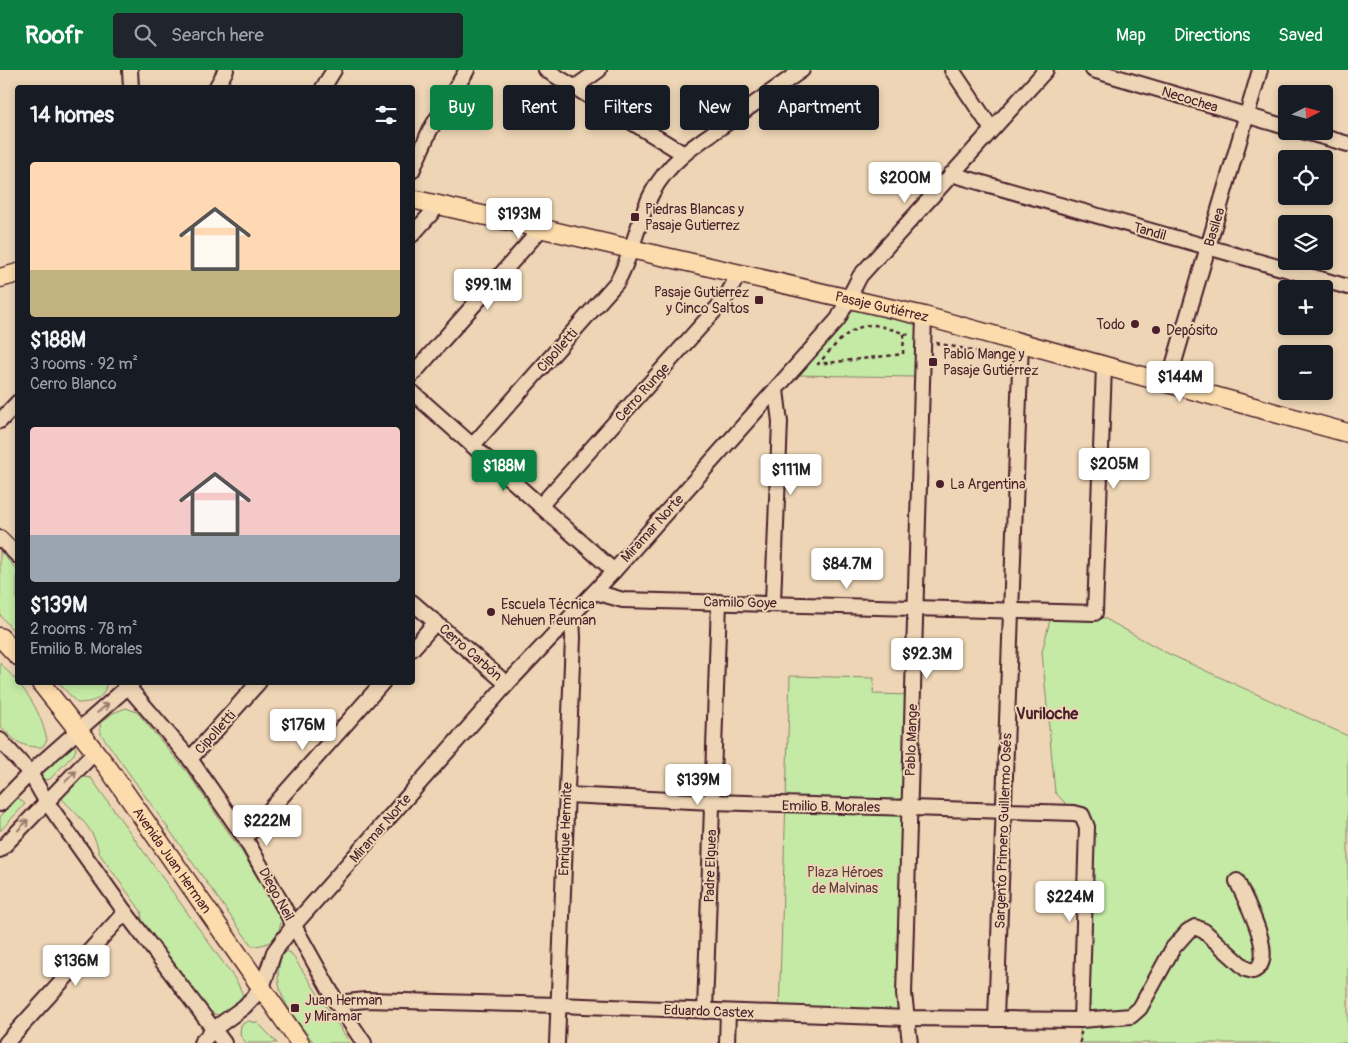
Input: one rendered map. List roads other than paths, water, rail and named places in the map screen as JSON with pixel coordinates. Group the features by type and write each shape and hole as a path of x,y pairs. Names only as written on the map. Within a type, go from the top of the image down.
{"main road":[{"name":"Pasaje Gutiérrez","path":"415,200 924,316 1348,433"},
{"path":"0,278 15,274"},
{"path":"0,637 15,653"},
{"name":"Avenida Juan Herman","path":"42,685 96,751 300,1043"}],"street":[{"path":"130,70 131,85"},
{"path":"218,85 226,70"},
{"path":"325,85 334,70"},
{"path":"415,165 430,130 467,70"},
{"path":"546,70 569,85"},
{"path":"575,87 599,70"},
{"name":"Cipolletti","path":"473,445 617,282 632,250 641,218 652,192 664,175 684,154 802,70"},
{"path":"952,70 992,128"},
{"name":"Miramar Norte","path":"262,988 274,952 294,925 507,684 595,592 776,390 838,319 860,276 1046,70"},
{"name":"Necochea","path":"1093,70 1278,125"},
{"name":"Basilea","path":"1168,383 1260,70"},
{"path":"575,89 684,154"},
{"path":"1333,140 1348,144"},
{"name":"Tandil","path":"952,174 1348,287"},
{"path":"415,232 438,206"},
{"path":"415,372 541,229"},
{"name":"Cerro Runge","path":"541,505 725,299 738,275"},
{"name":"Pablo Mange","path":"910,1043 904,994 924,316"},
{"name":"Sargento Primero Guillermo Osés","path":"996,1019 1021,342"},
{"name":"Camilo Goye","path":"595,592 623,600 773,602 1095,613 1104,366"},
{"path":"773,602 780,422 776,390"},
{"path":"415,395 614,571"},
{"path":"0,421 15,405"},
{"name":"Padre Elguea","path":"705,1011 719,602"},
{"name":"Cerro Carbón","path":"415,604 507,684"},
{"name":"Enrique Hermite","path":"557,1043 573,638 572,616"},
{"path":"415,646 436,622"},
{"path":"0,804 30,773 127,685"},
{"name":"Diego Neil","path":"129,685 190,759 245,838 337,1003 364,1043"},
{"name":"Cipolletti","path":"190,759 256,685"},
{"path":"245,838 379,685"},
{"path":"0,740 30,773 46,801 125,912 224,1043"},
{"path":"0,850 96,751"},
{"name":"Emilio B. Morales","path":"567,795 712,802 1074,813 1082,815 1087,827 1081,1020"},
{"name":"Eduardo Castex","path":"337,1003 366,1000 558,1005 907,1018 1081,1020 1131,1016 1140,1008 1174,948 1188,931 1195,928 1204,931 1246,969 1253,971 1259,969 1263,962 1263,945 1237,881"},
{"path":"6,1043 125,912"},
{"path":"201,1043 214,1029 244,1007 262,988"},
{"path":"727,1043 728,1012"}],"place":[{"name":"Piedras Blancas y Pasaje Gutierrez","path":"635,217"},
{"name":"Pasaje Gutierrez y Cinco Saltos","path":"759,300"},
{"name":"Todo","path":"1135,324"},
{"name":"Depósito","path":"1156,330"},
{"name":"Pablo Mange y Pasaje Gutiérrez","path":"933,362"},
{"name":"La Argentina","path":"940,484"},
{"name":"Escuela Técnica Nehuen Peuman","path":"491,612"},
{"name":"Juan Herman y Miramar","path":"295,1008"}],"district":[{"name":"Vuriloche","path":"1047,713"}],"park label":[{"name":"Plaza Héroes de Malvinas","path":"845,880"}]}
